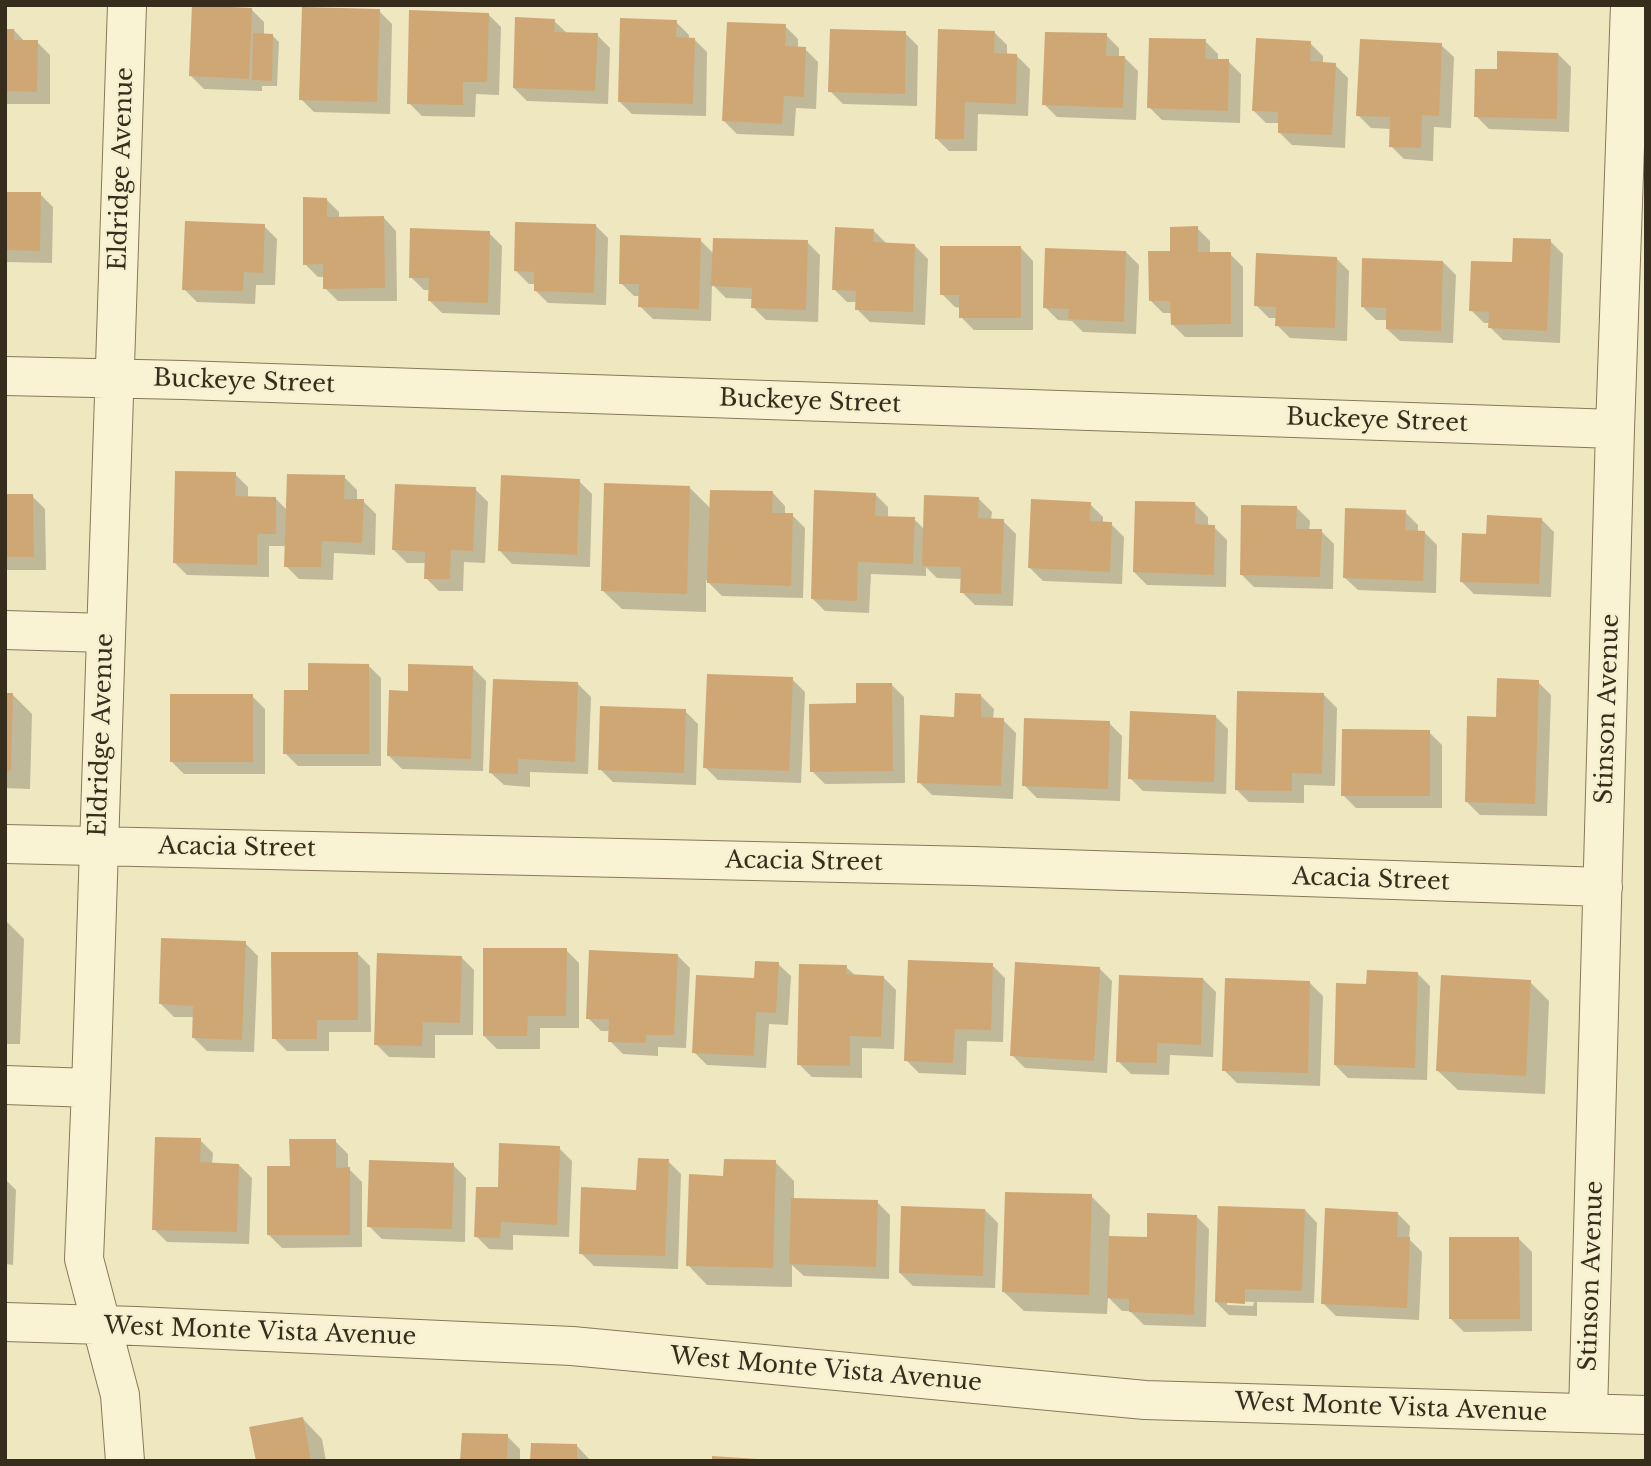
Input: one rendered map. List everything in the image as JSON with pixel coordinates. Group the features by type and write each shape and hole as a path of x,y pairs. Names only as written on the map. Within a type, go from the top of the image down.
{"street":[{"name":"Eldridge Avenue","path":"125,1461 120,1395 84,1259 127,5"},
{"name":"Stinson Avenue","path":"1588,1413 1615,429 1630,5"},
{"name":"Buckeye Street","path":"5,376 1615,429"},
{"path":"5,630 106,633"},
{"name":"Acacia Street","path":"5,844 973,866 1603,887"},
{"path":"5,1085 91,1088"},
{"name":"West Monte Vista Avenue","path":"5,1322 572,1346 1145,1400 1646,1415"}],"building":[{"path":"192,5 252,8 249,79 189,76"},
{"path":"302,7 380,9 377,102 299,100"},
{"path":"409,10 489,13 487,82 463,82 463,105 407,104"},
{"path":"515,17 555,19 554,32 598,33 595,91 513,88"},
{"path":"620,18 677,20 676,37 695,38 693,104 618,102"},
{"path":"727,22 786,24 785,46 806,47 804,97 784,96 782,124 722,121"},
{"path":"5,29 14,29 14,40 38,40 37,92 5,91"},
{"path":"830,29 906,31 905,94 828,92"},
{"path":"938,29 995,31 994,53 1017,54 1016,104 965,102 964,139 935,139"},
{"path":"1045,32 1107,33 1106,56 1125,56 1123,108 1042,105"},
{"path":"253,33 273,34 272,81 252,80"},
{"path":"1149,38 1206,39 1205,59 1229,59 1228,111 1147,108"},
{"path":"1256,38 1311,41 1310,61 1336,63 1332,135 1278,133 1278,112 1252,111"},
{"path":"1360,39 1442,43 1439,116 1422,115 1421,148 1389,147 1390,117 1356,116"},
{"path":"1497,51 1558,53 1557,119 1474,117 1475,69 1497,69"},
{"path":"5,192 41,192 40,251 5,250"},
{"path":"303,197 327,198 327,217 384,216 385,288 323,289 323,264 303,265"},
{"path":"185,221 265,224 263,273 244,272 243,291 182,290"},
{"path":"515,222 596,224 594,293 534,291 534,272 514,271"},
{"path":"1198,226 1198,252 1231,252 1231,324 1171,325 1170,301 1149,301 1148,251 1170,251 1170,227"},
{"path":"835,227 874,229 873,242 915,244 913,312 855,310 856,291 832,290"},
{"path":"410,228 490,231 488,303 428,301 429,278 409,278"},
{"path":"620,235 701,238 699,309 638,307 639,284 619,284"},
{"path":"713,238 808,240 806,310 751,308 752,288 711,286"},
{"path":"1513,238 1551,239 1547,331 1488,328 1489,312 1469,311 1471,261 1512,262"},
{"path":"940,246 1021,246 1021,318 959,318 959,295 940,295"},
{"path":"1045,248 1126,251 1124,322 1068,319 1069,309 1043,308"},
{"path":"1256,253 1337,257 1335,328 1275,326 1276,307 1254,306"},
{"path":"1362,258 1443,261 1441,331 1386,329 1386,308 1361,307"},
{"path":"175,471 236,472 235,496 276,497 276,534 257,534 257,565 173,563"},
{"path":"287,474 345,475 344,499 364,499 362,543 322,541 321,567 284,567"},
{"path":"501,475 580,479 577,555 498,551"},
{"path":"604,483 690,486 687,594 601,591"},
{"path":"395,484 476,487 473,551 451,550 450,579 424,579 425,552 392,550"},
{"path":"710,490 773,491 772,513 793,513 791,586 707,583"},
{"path":"814,490 876,493 875,516 915,517 913,564 858,562 857,601 811,599"},
{"path":"5,494 33,494 34,557 5,557"},
{"path":"924,495 979,497 978,518 1004,519 1001,594 960,593 961,567 922,566"},
{"path":"1031,499 1091,502 1090,521 1112,522 1110,572 1028,568"},
{"path":"1135,501 1195,502 1195,524 1215,525 1214,575 1133,572"},
{"path":"1241,505 1297,506 1296,529 1322,529 1320,577 1240,575"},
{"path":"1345,508 1406,510 1405,530 1425,531 1423,581 1343,578"},
{"path":"1487,515 1542,518 1539,584 1460,582 1462,533 1486,534"},
{"path":"308,663 369,664 369,754 283,754 284,690 308,690"},
{"path":"408,664 473,666 471,759 387,756 389,690 408,691"},
{"path":"707,674 793,677 789,771 703,768"},
{"path":"1497,678 1539,680 1535,804 1465,802 1467,716 1496,717"},
{"path":"493,679 578,682 575,762 518,759 518,774 489,773"},
{"path":"856,683 892,683 893,771 810,772 809,704 856,703"},
{"path":"1237,691 1324,693 1322,774 1292,773 1292,791 1235,790"},
{"path":"5,693 13,693 11,771 5,770"},
{"path":"955,693 981,694 981,717 1004,718 1001,786 917,783 920,715 954,717"},
{"path":"170,694 253,694 253,762 170,762"},
{"path":"600,706 686,709 684,773 598,770"},
{"path":"1130,711 1216,715 1214,782 1128,779"},
{"path":"1024,718 1110,721 1108,789 1022,786"},
{"path":"1342,729 1430,730 1430,796 1341,796"},
{"path":"161,938 246,941 242,1040 192,1038 193,1006 159,1004"},
{"path":"483,948 567,948 566,1016 528,1016 527,1036 483,1036"},
{"path":"589,950 678,954 674,1035 646,1035 646,1043 608,1042 609,1019 586,1019"},
{"path":"271,952 358,952 358,1020 317,1020 317,1039 272,1039"},
{"path":"377,953 462,956 460,1023 423,1022 422,1046 374,1045"},
{"path":"908,960 993,963 991,1030 955,1029 953,1063 904,1061"},
{"path":"755,961 779,962 776,1013 756,1012 754,1056 692,1053 696,975 754,978"},
{"path":"1015,962 1100,967 1094,1061 1010,1056"},
{"path":"799,964 847,965 846,974 884,976 881,1037 850,1036 850,1066 797,1065"},
{"path":"1367,970 1418,972 1415,1068 1334,1065 1336,983 1366,984"},
{"path":"1119,975 1203,978 1201,1045 1157,1043 1157,1063 1116,1062"},
{"path":"1441,975 1531,980 1526,1076 1436,1071"},
{"path":"1225,978 1310,981 1308,1073 1222,1071"},
{"path":"155,1137 201,1138 200,1162 239,1164 237,1232 152,1230"},
{"path":"289,1139 336,1139 336,1168 350,1167 350,1235 267,1235 267,1166 290,1166"},
{"path":"499,1143 560,1146 557,1225 501,1222 500,1238 474,1237 476,1187 498,1187"},
{"path":"638,1158 669,1159 665,1256 579,1254 581,1187 636,1190"},
{"path":"724,1159 776,1160 773,1268 686,1266 689,1174 723,1176"},
{"path":"369,1160 454,1163 452,1229 367,1227"},
{"path":"1005,1192 1092,1194 1089,1295 1002,1292"},
{"path":"791,1198 878,1200 876,1267 789,1264"},
{"path":"901,1206 985,1209 983,1276 899,1273"},
{"path":"1218,1206 1305,1209 1302,1291 1245,1289 1245,1304 1215,1302"},
{"path":"1325,1208 1398,1212 1397,1237 1410,1237 1407,1308 1321,1304"},
{"path":"1147,1213 1197,1215 1194,1315 1129,1312 1129,1299 1107,1298 1109,1236 1147,1237"},
{"path":"1449,1237 1519,1237 1520,1319 1449,1319"},
{"path":"303,1417 311,1461 256,1461 249,1427"},
{"path":"462,1433 508,1434 507,1461 460,1461"},
{"path":"531,1443 577,1444 577,1461 530,1461"},
{"path":"712,1456 757,1459 757,1461 712,1461"}]}
